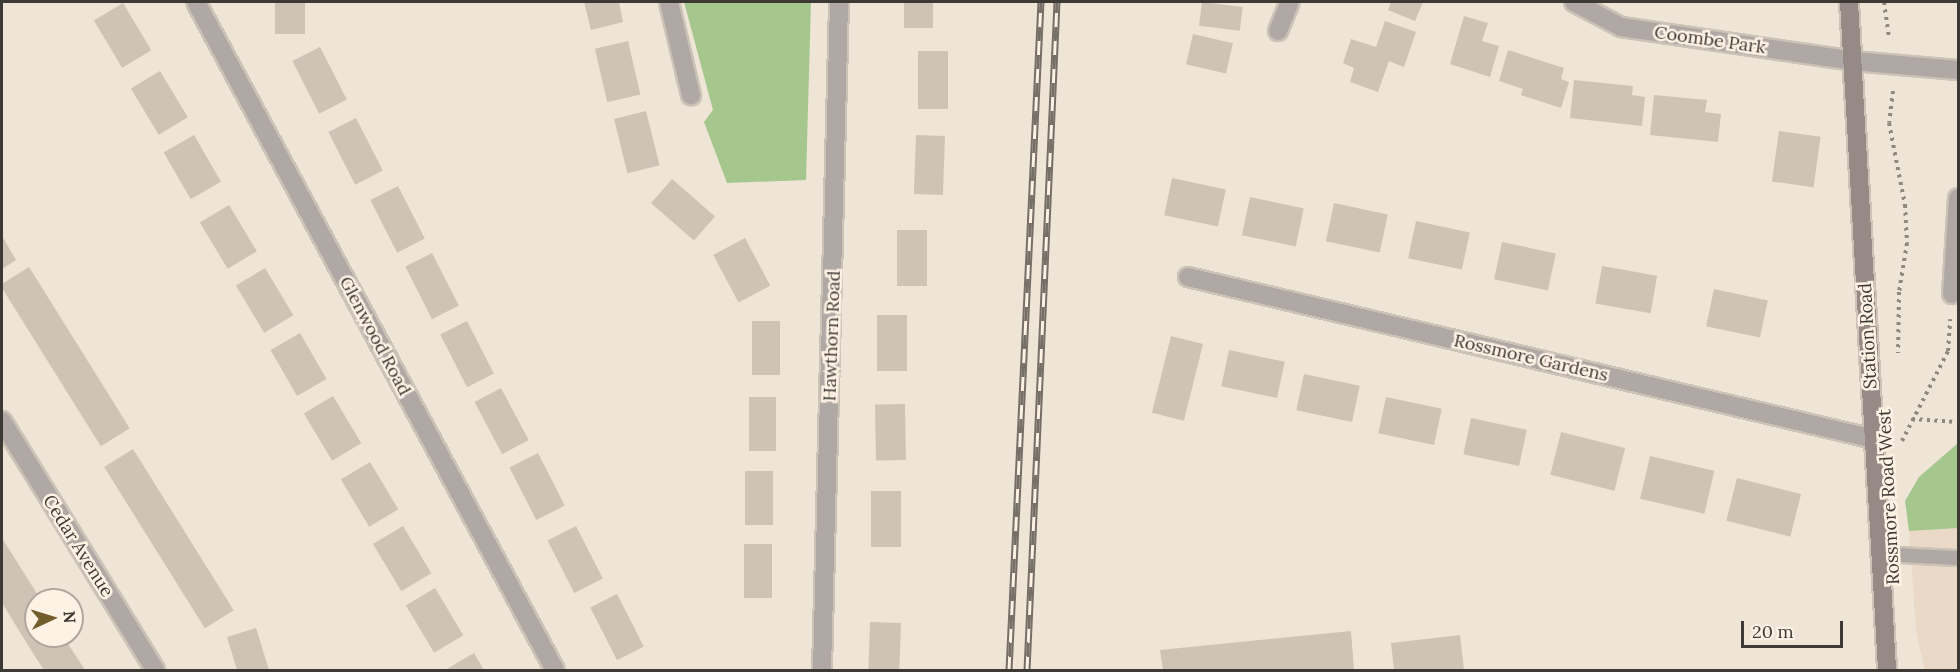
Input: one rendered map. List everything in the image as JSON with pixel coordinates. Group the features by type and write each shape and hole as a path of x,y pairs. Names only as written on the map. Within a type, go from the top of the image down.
{"main road":[{"name":"Station Road","path":"1849,2 1887,670"}],"street":[{"name":"Glenwood Road","path":"196,2 555,670"},
{"path":"669,2 691,95"},
{"name":"Hawthorn Road","path":"822,670 839,2"},
{"path":"1278,31 1290,2"},
{"name":"Coombe Park","path":"1574,2 1621,27 1853,61 1959,70"},
{"path":"1952,294 1959,198"},
{"name":"Rossmore Gardens","path":"1188,277 1874,439"},
{"name":"Cedar Avenue","path":"2,421 156,670"}],"lane":[{"path":"1881,554 1959,558"}],"path":[{"path":"1884,2 1893,64 1889,123 1905,205 1907,243 1899,292 1898,360"},
{"path":"1952,294 1948,351 1912,419 1959,422"},
{"name":"Rossmore Road West","path":"1899,426 1900,446 1912,419"}],"shaded area":[{"path":"1958,528 1958,670 1925,670 1916,631 1909,531"}],"green space":[{"path":"684,2 811,2 806,180 727,183 704,122 713,110"},
{"path":"1958,443 1958,528 1909,531 1905,501 1919,477"}],"building":[{"path":"275,2 305,2 305,34 275,34"},
{"path":"584,2 619,2 623,22 591,30"},
{"path":"904,2 933,2 933,28 904,28"},
{"path":"1202,2 1243,7 1240,31 1199,26"},
{"path":"1391,2 1423,2 1415,21 1388,10"},
{"path":"123,3 151,50 122,68 94,21"},
{"path":"1464,16 1488,23 1482,41 1499,46 1490,77 1450,64"},
{"path":"1385,21 1416,32 1404,67 1389,61 1378,92 1350,82 1354,68 1343,63 1351,39 1376,47"},
{"path":"1193,34 1233,43 1226,73 1186,64"},
{"path":"628,41 640,95 607,102 595,49"},
{"path":"320,47 347,100 319,114 292,61"},
{"path":"1508,50 1564,68 1561,79 1569,82 1561,108 1521,95 1523,89 1499,81"},
{"path":"918,51 948,51 948,109 918,109"},
{"path":"160,71 188,117 159,135 131,89"},
{"path":"1574,80 1633,86 1632,95 1645,97 1642,126 1570,118"},
{"path":"1654,95 1707,100 1705,112 1721,114 1718,142 1650,135"},
{"path":"646,111 660,165 628,173 614,119"},
{"path":"356,118 383,171 355,185 328,132"},
{"path":"1779,131 1821,137 1813,187 1772,182"},
{"path":"194,135 221,182 191,199 164,152"},
{"path":"916,135 945,136 943,195 914,194"},
{"path":"1172,178 1226,189 1218,227 1164,215"},
{"path":"672,179 715,216 694,241 651,203"},
{"path":"398,186 425,239 397,253 370,200"},
{"path":"1250,197 1304,208 1296,247 1242,235"},
{"path":"1334,203 1388,214 1380,253 1326,241"},
{"path":"229,205 257,251 228,269 200,223"},
{"path":"1416,221 1470,232 1462,270 1408,258"},
{"path":"897,230 927,230 927,286 897,286"},
{"path":"2,236 16,260 2,269"},
{"path":"745,238 770,286 739,303 713,255"},
{"path":"1502,242 1556,253 1548,291 1494,279"},
{"path":"432,253 459,306 432,319 405,267"},
{"path":"1602,266 1657,276 1651,313 1595,303"},
{"path":"29,267 130,428 101,446 2,288 2,284"},
{"path":"265,268 293,315 264,333 236,286"},
{"path":"1714,289 1768,300 1760,338 1706,326"},
{"path":"877,315 907,315 907,371 877,371"},
{"path":"467,321 494,374 467,387 440,335"},
{"path":"752,321 780,321 780,375 752,375"},
{"path":"300,333 326,379 297,396 271,350"},
{"path":"1171,336 1203,344 1184,421 1152,413"},
{"path":"1229,350 1285,362 1277,398 1221,386"},
{"path":"1304,374 1360,386 1352,422 1296,410"},
{"path":"501,388 529,440 502,454 475,402"},
{"path":"333,396 361,443 332,461 304,414"},
{"path":"749,397 776,397 776,451 749,451"},
{"path":"1386,397 1442,409 1434,445 1378,433"},
{"path":"905,404 906,460 876,461 875,405"},
{"path":"1471,418 1527,430 1519,466 1463,454"},
{"path":"1561,432 1625,448 1614,491 1550,475"},
{"path":"133,449 234,610 205,628 104,467"},
{"path":"538,453 565,506 536,520 509,468"},
{"path":"1650,456 1714,471 1704,514 1640,499"},
{"path":"370,462 398,509 369,527 341,480"},
{"path":"745,471 773,471 773,525 745,525"},
{"path":"1737,478 1801,494 1790,537 1726,521"},
{"path":"871,491 901,491 901,547 871,547"},
{"path":"403,526 431,573 401,591 373,544"},
{"path":"576,526 603,579 574,593 547,541"},
{"path":"2,538 33,588 24,588 24,639 2,603"},
{"path":"744,544 772,544 772,598 744,598"},
{"path":"435,588 463,635 434,653 406,606"},
{"path":"617,594 644,647 617,660 590,608"},
{"path":"870,622 901,623 899,670 868,670"},
{"path":"256,628 269,670 237,670 227,637"},
{"path":"1351,631 1354,670 1163,670 1160,650"},
{"path":"1460,635 1464,670 1394,670 1391,643"},
{"path":"30,648 71,648 85,670 44,670"},
{"path":"474,653 484,670 445,670"}],"railway":[{"path":"1009,670 1041,2"},
{"path":"1027,670 1057,2"}]}
